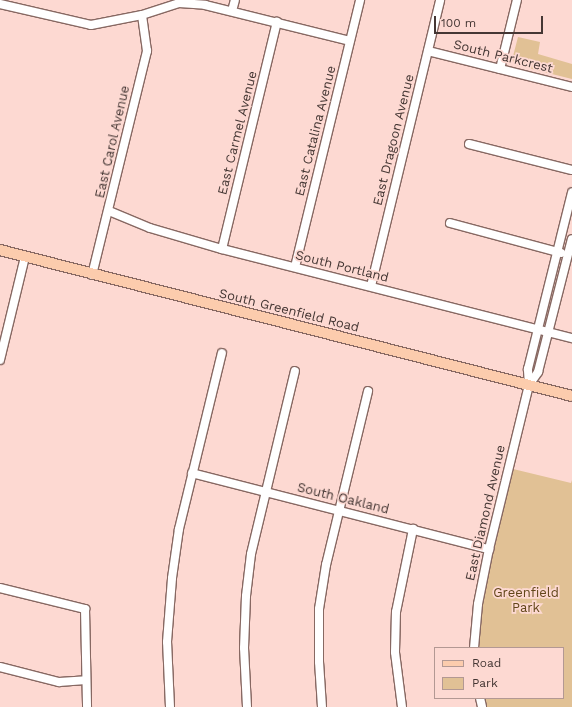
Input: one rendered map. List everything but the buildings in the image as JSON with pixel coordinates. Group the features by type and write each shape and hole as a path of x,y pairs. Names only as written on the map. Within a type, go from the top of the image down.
{"main road":[{"name":"South Greenfield Road","path":"0,250 92,275 572,396"}],"street":[{"path":"232,11 235,0"},
{"name":"East Catalina Avenue","path":"295,267 360,0"},
{"name":"East Dragoon Avenue","path":"371,286 440,0"},
{"path":"500,69 516,0"},
{"path":"0,4 91,25 142,15 179,3 232,11 350,41"},
{"name":"East Carol Avenue","path":"92,275 109,211 147,51 142,15"},
{"name":"East Carmel Avenue","path":"222,249 277,22"},
{"name":"South Parkcrest","path":"428,51 572,87"},
{"path":"469,144 572,170"},
{"name":"East Diamond Avenue","path":"474,647 478,604 489,549 529,385 528,369 572,192"},
{"name":"South Portland","path":"109,211 150,228 222,249 572,338"},
{"path":"450,223 570,256"},
{"name":"East Diamond Avenue","path":"529,385 538,372 570,256 572,239"},
{"path":"0,360 25,257"},
{"path":"170,707 167,642 172,578 179,529 222,353"},
{"path":"246,707 244,648 246,596 251,554 295,371"},
{"path":"322,707 319,662 319,610 326,565 338,510 368,391"},
{"name":"South Oakland","path":"192,473 489,549"},
{"path":"402,707 395,652 396,612 413,529"},
{"path":"0,588 85,610 87,707"},
{"path":"0,667 59,682 86,680"}],"green space":[{"path":"518,37 540,42 538,54 572,64 572,79 516,65 512,60"},
{"name":"Greenfield Park","path":"509,468 571,483 572,480 572,707 482,707 480,699 564,699 564,647 474,647 474,634"}]}
